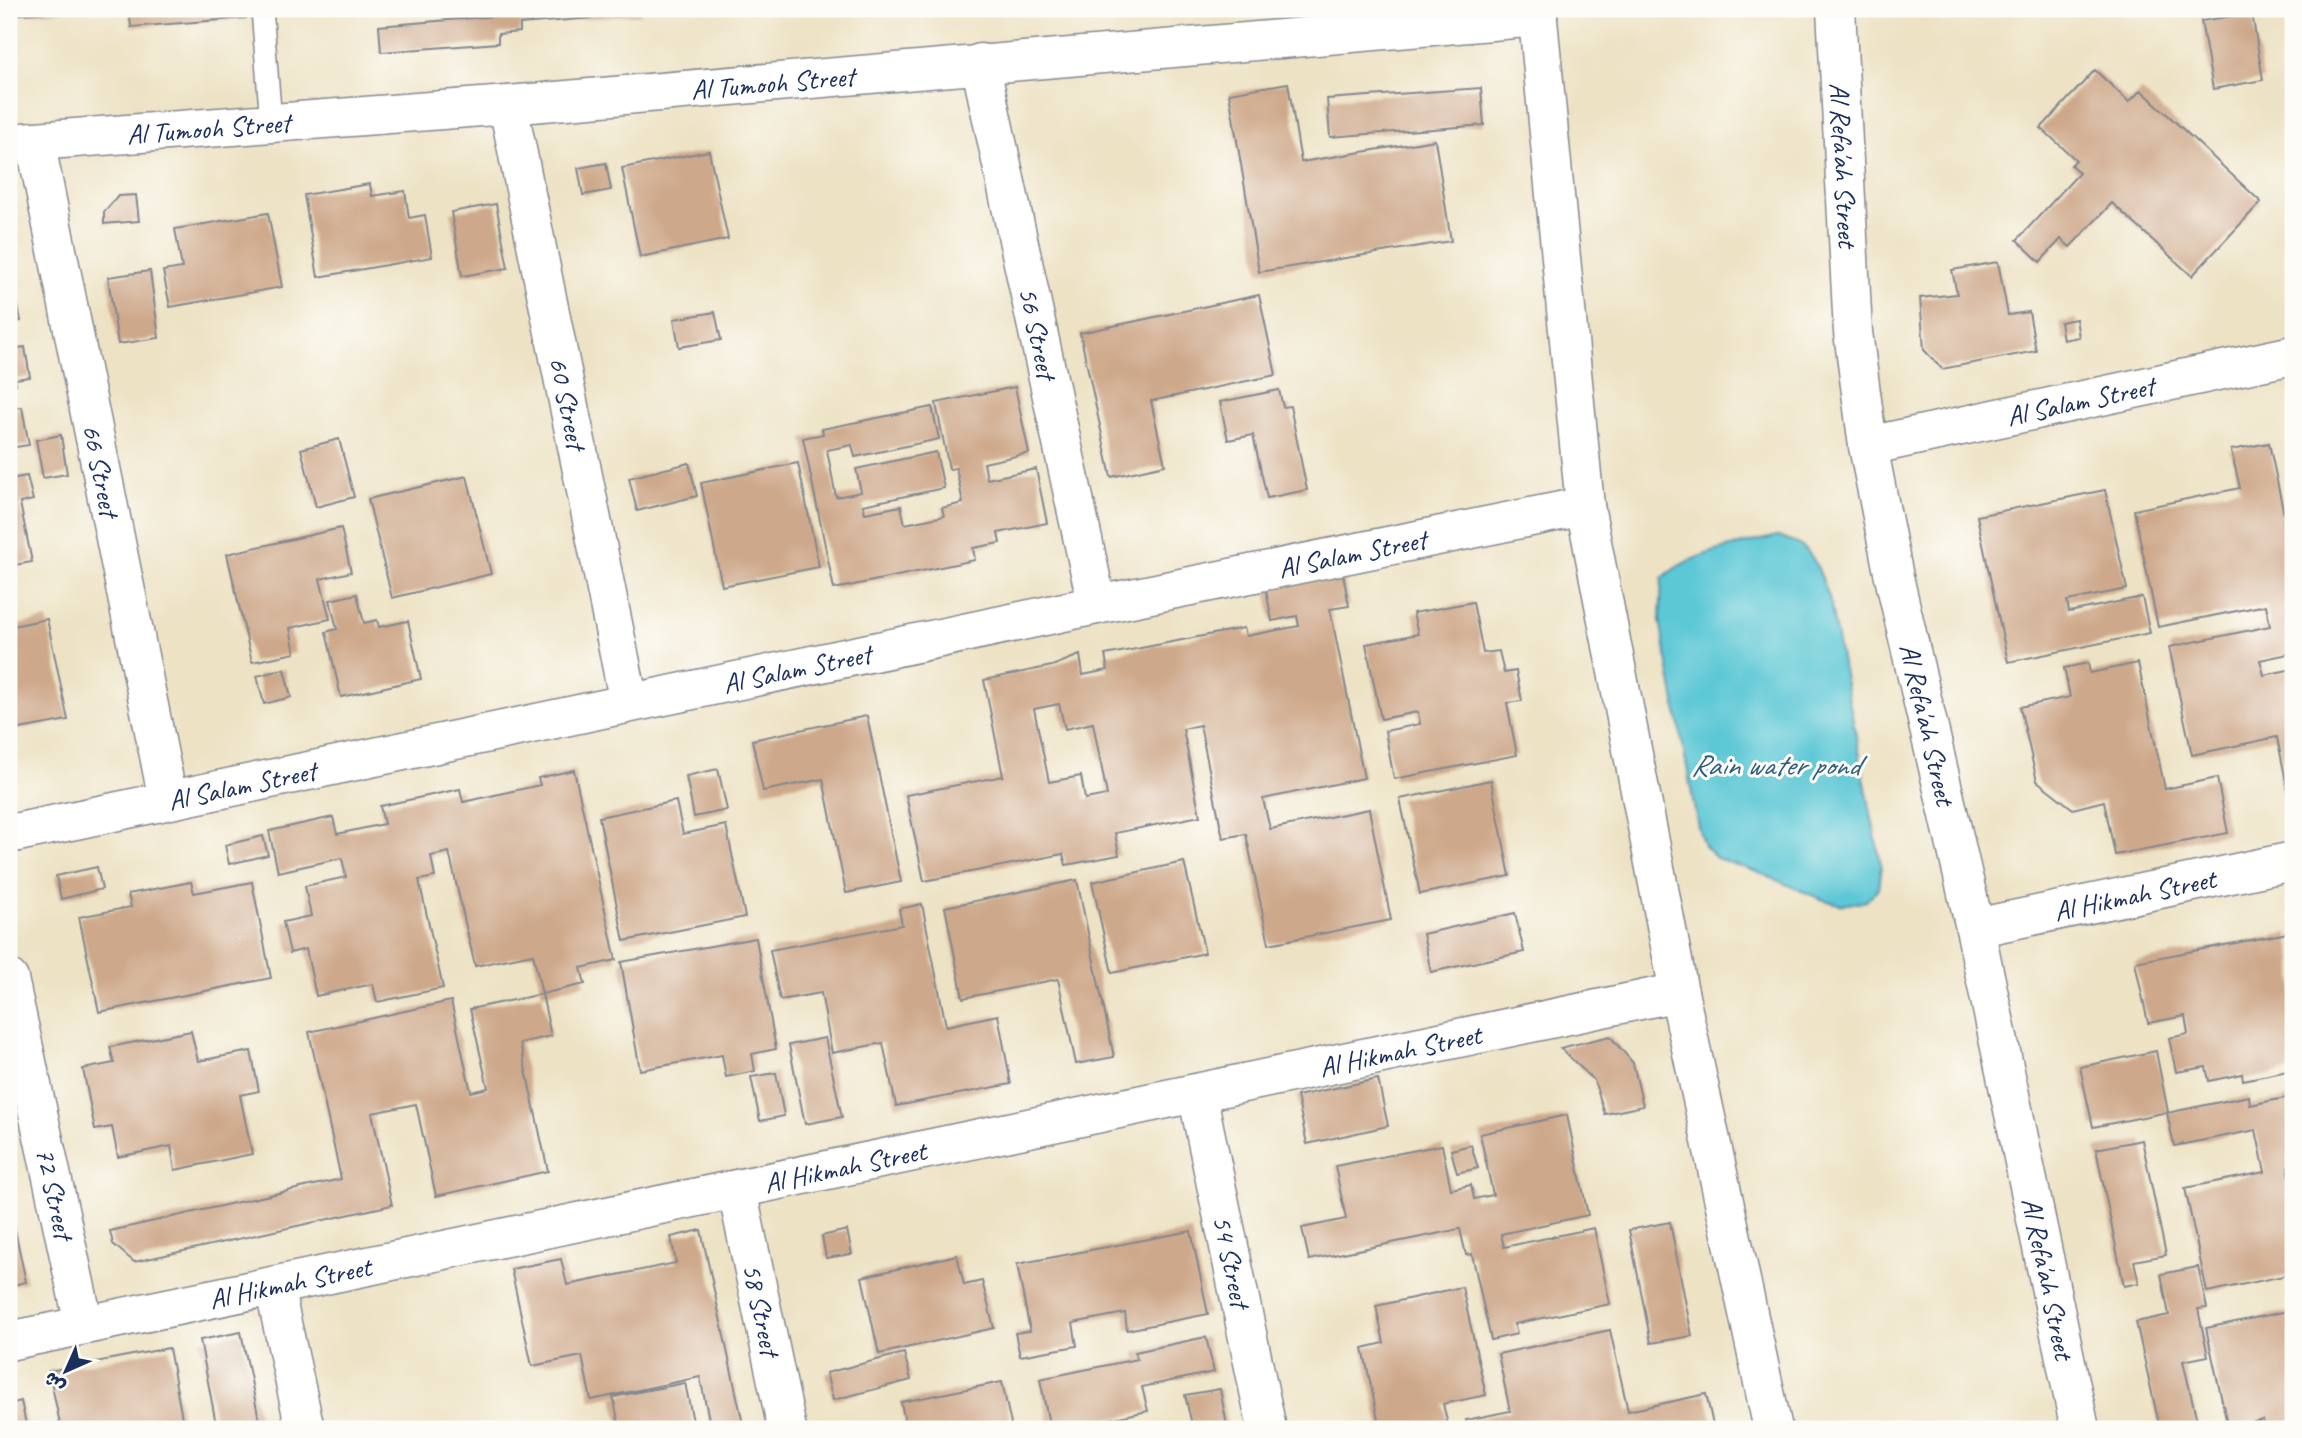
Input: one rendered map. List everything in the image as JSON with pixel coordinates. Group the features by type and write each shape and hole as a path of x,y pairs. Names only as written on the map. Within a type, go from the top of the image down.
{"street":[{"name":"Al Refa'ah Street","path":"1836,9 1853,332 1868,446 1894,577 1975,928 2080,1429"},
{"name":"Al Tumooh Street","path":"22,142 508,104 1538,13"},
{"path":"1538,13 1585,506 1679,992 1773,1429"},
{"name":"56 Street","path":"980,63 1097,606"},
{"name":"60 Street","path":"508,104 629,703"},
{"name":"66 Street","path":"22,142 168,800"},
{"name":"Al Salam Street","path":"1868,446 2293,355"},
{"name":"Al Salam Street","path":"9,834 1585,506"},
{"name":"Al Hikmah Street","path":"1975,928 2293,861"},
{"name":"72 Street","path":"9,979 84,1325"},
{"name":"Al Hikmah Street","path":"9,1341 1679,992"},
{"name":"54 Street","path":"1197,1093 1267,1429"},
{"name":"58 Street","path":"737,1190 787,1429"},
{"path":"274,1286 305,1429"}],"lane":[{"path":"262,9 271,122"}],"water":[{"name":"Rain water pond","path":"1777,536 1799,545 1812,558 1829,597 1881,865 1878,889 1866,901 1842,905 1821,899 1716,858 1704,846 1698,827 1660,621 1662,579 1672,570 1700,556"}],"building":[{"path":"9,9 63,9 63,11 9,15"},
{"path":"129,9 245,9 246,18 131,27"},
{"path":"495,9 640,9 641,14 520,24 520,32 498,34 498,43 381,52 379,26 496,16"},
{"path":"2252,13 2263,80 2213,89 2201,21"},
{"path":"2095,70 2129,102 2141,90 2261,202 2192,276 2112,203 2070,247 2061,239 2040,262 2017,240 2079,173 2071,165 2076,160 2041,128"},
{"path":"1288,83 1301,162 1435,140 1451,241 1259,272 1229,93"},
{"path":"1481,88 1484,125 1330,137 1327,99"},
{"path":"709,151 728,239 640,257 622,168"},
{"path":"606,163 611,190 583,195 578,168"},
{"path":"370,184 372,196 405,191 409,218 425,215 432,257 318,277 304,195"},
{"path":"136,195 139,221 104,224 104,212 118,196"},
{"path":"496,204 508,268 462,276 451,212"},
{"path":"268,213 282,287 170,307 163,271 182,268 175,229"},
{"path":"9,260 21,321 9,324"},
{"path":"1998,262 2008,315 2029,312 2036,351 1942,369 1924,350 1920,298 1957,294 1952,270"},
{"path":"150,271 159,338 118,344 108,277"},
{"path":"1259,295 1276,375 1151,401 1165,465 1111,477 1080,333"},
{"path":"715,312 721,340 679,347 674,319"},
{"path":"2076,319 2079,337 2063,340 2060,322"},
{"path":"25,347 30,377 15,379 16,384 9,386 9,349"},
{"path":"1015,387 1029,453 984,463 987,479 1036,469 1047,523 998,533 1000,543 973,548 975,560 834,589 803,438 823,434 822,429 932,407 939,439 855,457 852,445 827,450 836,497 861,492 856,469 936,452 944,488 863,505 865,513 901,506 905,524 944,516 942,508 963,503 956,468 949,469 936,403"},
{"path":"1279,390 1283,407 1290,406 1307,490 1267,498 1253,435 1228,440 1220,402"},
{"path":"22,407 29,445 9,448 9,409"},
{"path":"61,435 67,474 43,478 36,440"},
{"path":"339,439 354,497 316,507 301,449"},
{"path":"2269,443 2293,557 2293,653 2260,660 2264,675 2293,669 2292,811 2277,737 2192,755 2169,647 2270,626 2266,605 2158,627 2134,510 2240,488 2231,450"},
{"path":"689,463 697,496 637,511 629,478"},
{"path":"798,463 819,567 722,586 701,483"},
{"path":"27,476 33,500 20,503 32,562 9,566 9,479"},
{"path":"467,476 491,574 392,598 368,499"},
{"path":"2105,490 2127,589 2067,601 2069,612 2142,597 2150,633 2008,662 1977,516"},
{"path":"341,528 351,572 320,579 330,619 290,628 295,653 252,662 227,554"},
{"path":"1343,574 1349,606 1330,609 1364,778 1263,799 1270,829 1369,809 1391,920 1269,944 1246,834 1223,838 1200,725 1183,729 1200,816 1115,833 1119,855 1066,865 1063,854 924,881 906,795 1003,776 984,680 1052,666 1080,655 1083,675 1108,670 1105,655 1244,628 1246,636 1299,626 1297,616 1272,621 1266,590","holes":["1059,704 1065,729 1093,723 1107,795 1085,799 1081,776 1049,782 1034,709"]},
{"path":"357,594 364,623 377,620 379,627 408,621 421,679 341,697 326,632 337,629 330,600"},
{"path":"1473,602 1483,653 1499,651 1504,673 1516,671 1522,701 1507,703 1517,755 1394,779 1385,731 1420,724 1418,712 1381,719 1366,644 1418,634 1413,613"},
{"path":"9,619 12,626 47,619 68,720 9,731"},
{"path":"2088,663 2090,673 2138,663 2165,789 2217,778 2228,833 2115,855 2104,801 2073,809 2037,781 2020,707 2070,697 2064,668"},
{"path":"284,669 291,697 264,704 257,676"},
{"path":"867,716 901,882 846,893 823,779 763,791 752,740"},
{"path":"718,769 727,810 694,817 686,776"},
{"path":"574,770 616,960 581,968 585,984 542,994 533,954 475,966 449,852 431,856 435,877 419,880 443,988 377,1002 373,984 316,996 306,949 290,953 283,922 311,916 305,886 346,877 342,858 278,872 269,831 333,817 337,834 384,824 380,806 460,789 463,802 540,785 538,778"},
{"path":"1491,780 1510,876 1420,894 1400,799"},
{"path":"676,801 683,834 726,825 745,917 624,941 599,817"},
{"path":"263,836 268,855 229,864 225,845"},
{"path":"1184,862 1205,953 1112,973 1092,882"},
{"path":"97,867 102,889 61,899 56,876"},
{"path":"1077,880 1114,1057 1076,1064 1058,979 963,998 945,907"},
{"path":"191,882 194,893 252,882 271,978 99,1012 79,917 131,907 128,894"},
{"path":"922,904 946,1026 998,1015 1011,1084 896,1106 883,1043 832,1053 821,993 780,1000 770,950 902,925 899,909"},
{"path":"1515,913 1524,952 1431,972 1423,934"},
{"path":"2288,933 2293,959 2293,1070 2243,1080 2242,1074 2209,1081 2206,1067 2176,1072 2169,1038 2188,1034 2185,1016 2148,1023 2135,962"},
{"path":"756,938 776,1049 752,1054 755,1071 726,1077 722,1055 640,1070 621,962"},
{"path":"542,994 551,1036 520,1043 548,1171 436,1196 416,1104 372,1113 392,1205 134,1262 113,1244 110,1231 341,1179 309,1032 451,1001 471,1092 488,1088 470,1009"},
{"path":"191,1031 198,1061 251,1051 259,1091 240,1095 252,1154 175,1170 171,1146 118,1157 112,1127 95,1130 83,1069 114,1063 110,1047"},
{"path":"1610,1036 1633,1063 1643,1106 1605,1114 1594,1080 1560,1048"},
{"path":"825,1038 842,1117 805,1124 789,1045"},
{"path":"2156,1051 2168,1112 2093,1127 2080,1067"},
{"path":"776,1073 784,1116 760,1121 751,1077"},
{"path":"1378,1079 1388,1126 1307,1144 1297,1096"},
{"path":"2249,1096 2250,1105 2290,1097 2293,1114 2293,1166 2288,1167 2293,1191 2293,1274 2207,1292 2185,1188 2265,1172 2256,1130 2174,1146 2167,1113"},
{"path":"1567,1115 1588,1215 1501,1234 1504,1247 1594,1228 1610,1304 1514,1324 1517,1334 1491,1340 1472,1254 1466,1255 1460,1229 1309,1260 1302,1228 1346,1219 1335,1166 1442,1145 1451,1189 1471,1185 1474,1199 1493,1195 1480,1134"},
{"path":"2142,1140 2166,1255 2134,1261 2139,1283 2124,1286 2096,1149"},
{"path":"1471,1145 1478,1168 1457,1173 1451,1150"},
{"path":"9,1201 26,1282 9,1286"},
{"path":"1670,1222 1692,1336 1651,1343 1629,1230"},
{"path":"701,1230 743,1424 711,1429 700,1377 591,1400 582,1356 532,1366 511,1269 561,1259 567,1285 676,1263 671,1237"},
{"path":"847,1230 852,1254 826,1258 822,1236"},
{"path":"1191,1231 1208,1314 1127,1330 1125,1313 1073,1323 1077,1346 1020,1356 1015,1333 1030,1331 1017,1264"},
{"path":"957,1255 964,1285 982,1281 994,1328 879,1354 862,1277"},
{"path":"2198,1267 2207,1308 2198,1309 2208,1356 2183,1361 2199,1429 2160,1429 2136,1322 2169,1315 2161,1274"},
{"path":"1462,1287 1486,1395 1443,1404 1449,1429 1380,1429 1363,1348 1384,1343 1376,1306"},
{"path":"2293,1310 2293,1424 2265,1429 2263,1420 2228,1428 2206,1328"},
{"path":"1610,1330 1628,1411 1706,1394 1714,1429 1468,1429 1466,1420 1510,1411 1498,1354"},
{"path":"241,1332 261,1429 217,1429 200,1340"},
{"path":"1206,1337 1214,1372 1142,1387 1148,1411 1062,1429 1050,1429 1040,1379 1137,1359 1135,1352"},
{"path":"169,1348 184,1429 61,1429 49,1371"},
{"path":"904,1353 911,1380 833,1400 826,1373"},
{"path":"1002,1382 1012,1429 906,1429 901,1402"},
{"path":"685,1383 694,1426 678,1429 620,1429 613,1397"},
{"path":"1220,1389 1227,1425 1193,1429 1185,1395"},
{"path":"21,1401 27,1429 9,1429 9,1404"}]}
